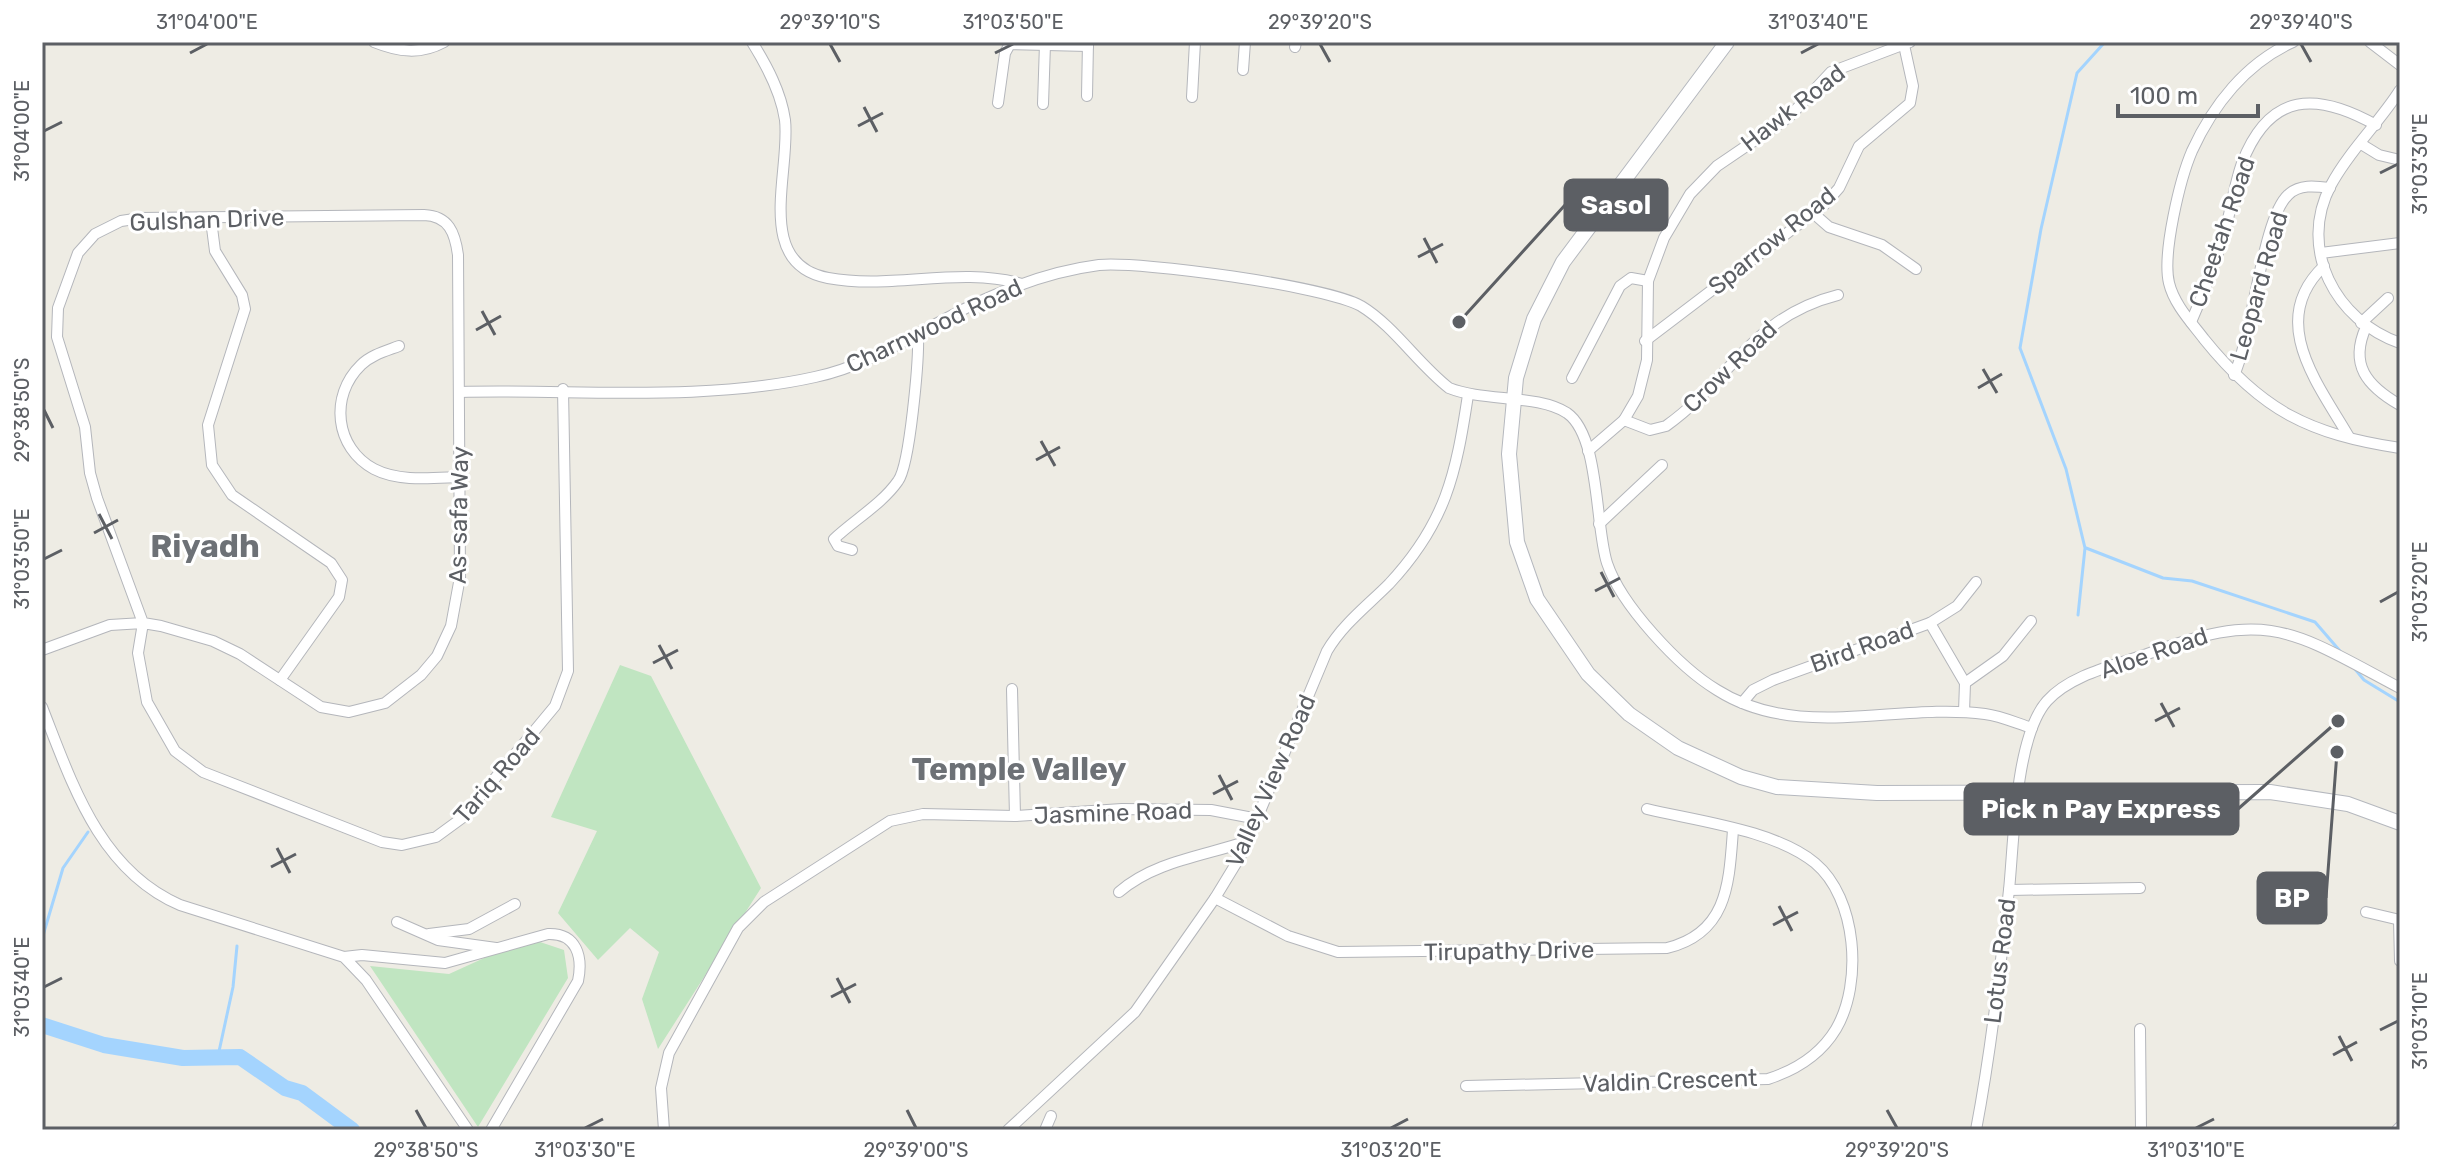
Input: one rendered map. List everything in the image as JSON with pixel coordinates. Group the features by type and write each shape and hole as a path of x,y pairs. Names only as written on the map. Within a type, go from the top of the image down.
{"main road":[{"path":"1727,42 1563,262 1548,288 1523,347 1513,401 1510,487 1526,574 1567,647 1588,674 1629,714 1707,763 1777,787 1877,793 2301,794 2348,804 2400,823"}],"street":[{"path":"374,42 406,52 432,49 444,42"},
{"path":"752,42 783,110 786,139 780,227 787,247 802,267 828,278 883,280 969,275 1022,284"},
{"path":"1192,97 1195,42"},
{"path":"1243,70 1245,42"},
{"path":"2293,42 2264,58 2231,90 2207,121 2188,160 2168,275 2173,295 2234,375 2283,414 2349,437 2400,448"},
{"path":"2370,42 2400,65"},
{"path":"998,103 1009,46 1014,43 1088,44 1087,96"},
{"name":"Sparrow Road","path":"1645,341 1813,213 1839,188 1859,146 1910,103 1913,86 1907,43"},
{"name":"Hawk Road","path":"1588,451 1624,420 1642,384 1648,281 1676,213 1717,166 1789,117 1831,72 1907,43"},
{"path":"1043,104 1045,44"},
{"path":"2400,90 2330,188 2321,212 2321,253 2334,292 2363,325 2400,343"},
{"name":"Cheetah Road","path":"2191,322 2222,240 2242,165 2270,121 2286,109 2317,101 2337,105 2376,125"},
{"path":"2361,144 2379,155 2400,160"},
{"name":"Leopard Road","path":"2234,375 2246,347 2264,258 2279,209 2285,198 2297,189 2330,188"},
{"path":"1813,213 1829,227 1882,245 1916,269"},
{"name":"Gulshan Drive","path":"143,623 90,473 85,427 60,354 58,308 78,253 95,234 121,221 141,218 211,220 424,215 445,221"},
{"path":"211,220 215,251 242,295 245,309 208,425 212,465 232,495 331,563 342,580 339,597 280,680"},
{"name":"As-safa Way","path":"42,650 110,625 143,623 213,641 321,707 349,712 385,703 421,675 437,656 457,602 458,255 454,234 445,221"},
{"path":"2321,253 2400,243"},
{"name":"Charnwood Road","path":"460,392 563,389 700,391 778,384 848,369 959,311 1022,284 1069,270 1137,265 1290,287 1340,298 1360,306 1449,388 1468,395 1551,407 1567,413 1579,425 1588,451 1599,524 1611,575 1683,664 1717,691 1742,703 1784,714 1827,718 1964,712 1991,715 2032,728"},
{"path":"2324,266 2303,292 2301,337 2316,388 2349,437"},
{"path":"1572,378 1620,286 1631,278 1648,281"},
{"name":"Crow Road","path":"1624,420 1643,429 1666,426 1780,318 1811,302 1838,295"},
{"path":"2388,298 2363,325 2357,352 2360,366 2382,392 2400,405"},
{"path":"852,550 838,546 834,539 887,494 905,467 919,365 918,335"},
{"path":"399,346 366,361 353,375 339,412 344,436 359,458 383,473 459,477"},
{"name":"Tariq Road","path":"143,623 138,653 147,702 165,739 192,766 217,779 382,842 402,845 436,837 462,818 539,729 564,689 568,671 563,389"},
{"name":"Valley View Road","path":"1008,1130 1135,1012 1215,898 1248,841 1331,644 1402,568 1448,495 1468,395"},
{"path":"1599,524 1662,465"},
{"name":"Bird Road","path":"1742,703 1753,690 1773,680 1930,623 1957,606 1976,582"},
{"path":"1965,683 2003,656 2031,621"},
{"path":"1930,623 1965,683 1964,712"},
{"name":"Aloe Road","path":"2019,791 2032,728 2046,702 2070,684 2183,641 2230,629 2263,629 2306,639 2400,688"},
{"name":"Jasmine Road","path":"1012,689 1015,816"},
{"path":"42,707 69,774 109,851 143,886 180,905 344,957 362,955 431,964 461,960 538,935 563,935 578,952 578,981 491,1130"},
{"name":"Lotus Road","path":"1976,1130 1990,1052 2019,791"},
{"name":"Jasmine Road","path":"664,1130 661,1088 674,1041 728,942 764,902 878,828 902,817 1015,816 1122,809 1211,810 1258,819"},
{"name":"Valdin Crescent","path":"1466,1086 1750,1081 1782,1075 1815,1054 1836,1028 1848,994 1850,941 1840,896 1824,872 1799,852 1780,842 1647,809"},
{"name":"Tirupathy Drive","path":"1215,898 1288,936 1338,952 1667,948 1691,940 1703,932 1720,909 1730,871 1733,830"},
{"path":"1119,892 1138,875 1156,867 1248,841"},
{"path":"2009,890 2140,888"},
{"path":"429,934 469,929 515,904"},
{"path":"2366,912 2400,920 2400,961"},
{"path":"397,922 438,940 498,949"},
{"path":"344,957 366,980 468,1130"},
{"path":"2140,1029 2141,1130"},
{"path":"1045,1130 1051,1116"}],"green space":[{"path":"620,665 651,676 761,888 658,1049 642,999 659,952 630,928 598,960 558,913 597,831 551,817"},
{"path":"528,938 564,950 568,978 478,1127 370,966 449,974"}],"waterway":[{"path":"2078,615 2085,548 2066,469 2020,348 2041,229 2077,73 2105,42"},
{"path":"2086,548 2163,578 2192,581 2315,622 2340,651"},
{"path":"2355,669 2364,680 2400,702"},
{"path":"42,939 63,868 88,832"},
{"path":"218,1056 233,987 237,946"},
{"path":"42,1025 104,1045 183,1058 240,1057 285,1088 302,1093 352,1130"}],"place":[{"name":"Sasol","path":"1459,322"},
{"name":"Pick n Pay Express","path":"2338,721"},
{"name":"BP","path":"2337,752"}],"district":[{"name":"Riyadh","path":"205,546"},
{"name":"Temple Valley","path":"1019,769"}]}
